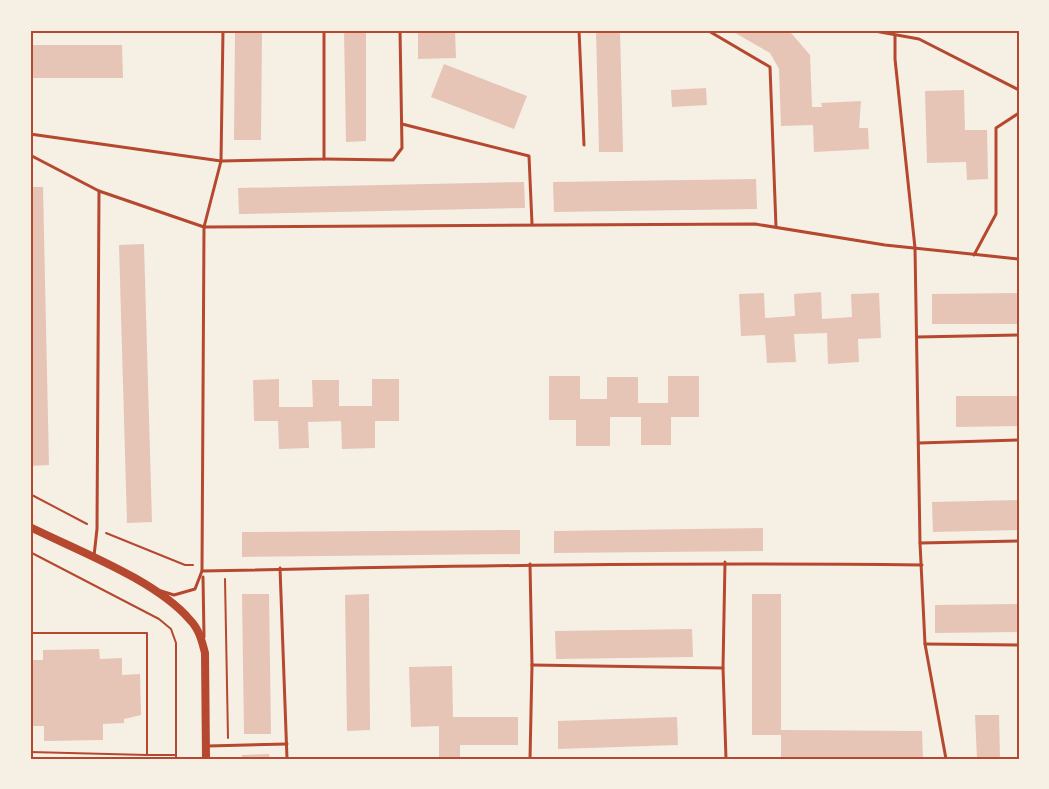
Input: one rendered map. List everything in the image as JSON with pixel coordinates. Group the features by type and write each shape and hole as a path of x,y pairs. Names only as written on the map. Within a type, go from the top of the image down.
{"main road":[{"path":"30,527 149,587 169,600 192,621 201,636 205,654 206,759"}],"lane":[{"path":"205,654 202,571 204,227 221,161 224,30"},
{"path":"324,30 324,159"},
{"path":"30,134 221,161 393,160 402,148 400,30"},
{"path":"579,30 584,145"},
{"path":"706,30 770,67 776,227"},
{"path":"869,30 919,39 1019,90"},
{"path":"896,36 894,59 915,248 921,543 926,644 946,759"},
{"path":"974,255 996,214 996,128 1019,113"},
{"path":"402,124 529,156 532,224"},
{"path":"30,155 99,191 204,227 756,224 915,248 1019,259"},
{"path":"93,558 98,529 99,191"},
{"path":"917,337 1019,335"},
{"path":"919,443 1019,440"},
{"path":"921,543 1019,542"},
{"path":"202,571 725,562 922,565"},
{"path":"725,562 723,668 726,759"},
{"path":"530,564 532,665 530,759"},
{"path":"280,568 287,759"},
{"path":"149,587 174,594 184,594 195,589 201,581 202,571"},
{"path":"926,644 1019,645"},
{"path":"532,665 723,668"},
{"path":"206,747 287,744"}],"path":[{"path":"30,552 159,619 171,629 176,643 176,757 30,752"},
{"path":"30,633 147,633 147,755"}],"building":[{"path":"235,30 262,30 261,140 234,140"},
{"path":"344,30 366,30 366,141 346,142"},
{"path":"418,30 455,30 456,58 418,59"},
{"path":"596,30 620,30 623,152 599,152"},
{"path":"730,30 786,30 792,34 810,55 812,107 822,107 821,103 861,101 859,128 868,128 869,149 814,152 813,125 781,126 779,69 770,53"},
{"path":"30,45 122,45 123,78 30,78"},
{"path":"444,64 527,96 514,129 431,97"},
{"path":"706,88 707,105 672,107 671,90"},
{"path":"964,90 965,130 987,130 988,179 967,180 966,162 927,163 925,91"},
{"path":"756,179 757,209 554,212 553,182"},
{"path":"524,182 525,208 239,214 238,188"},
{"path":"30,187 43,187 49,465 30,466"},
{"path":"144,244 152,522 127,523 119,245"},
{"path":"821,292 822,319 852,317 851,294 879,293 881,338 858,339 859,362 828,364 827,333 794,334 796,362 767,363 765,335 741,336 739,294 764,293 765,318 795,316 794,294"},
{"path":"1019,293 1019,324 932,324 932,294"},
{"path":"549,376 580,376 580,399 607,399 607,377 638,377 638,403 668,403 668,376 699,376 699,417 671,417 671,445 641,445 641,417 610,417 610,446 576,446 576,420 549,420"},
{"path":"279,379 279,407 313,407 312,380 339,380 339,406 372,406 372,379 399,379 399,421 375,421 375,448 342,449 341,421 308,422 309,448 279,449 278,421 254,421 253,380"},
{"path":"956,396 1019,396 1019,426 956,427"},
{"path":"1019,500 1019,530 933,532 932,502"},
{"path":"763,528 763,551 554,553 554,531"},
{"path":"520,530 520,554 242,557 242,532"},
{"path":"242,594 269,594 271,734 244,734"},
{"path":"369,594 370,730 347,731 345,595"},
{"path":"752,594 781,594 781,730 922,731 923,759 781,759 781,735 752,735"},
{"path":"1019,604 1019,632 935,633 935,605"},
{"path":"692,629 693,657 556,659 555,631"},
{"path":"99,649 100,659 122,658 122,675 140,674 141,715 124,719 124,723 103,724 103,740 44,741 44,726 30,726 30,655 32,660 43,660 43,650"},
{"path":"452,666 453,717 518,717 518,745 460,745 460,759 439,759 439,726 411,727 409,667"},
{"path":"975,715 999,715 1000,759 977,759"},
{"path":"677,717 678,745 558,749 558,721"},
{"path":"269,754 270,759 242,759 242,755"}]}
